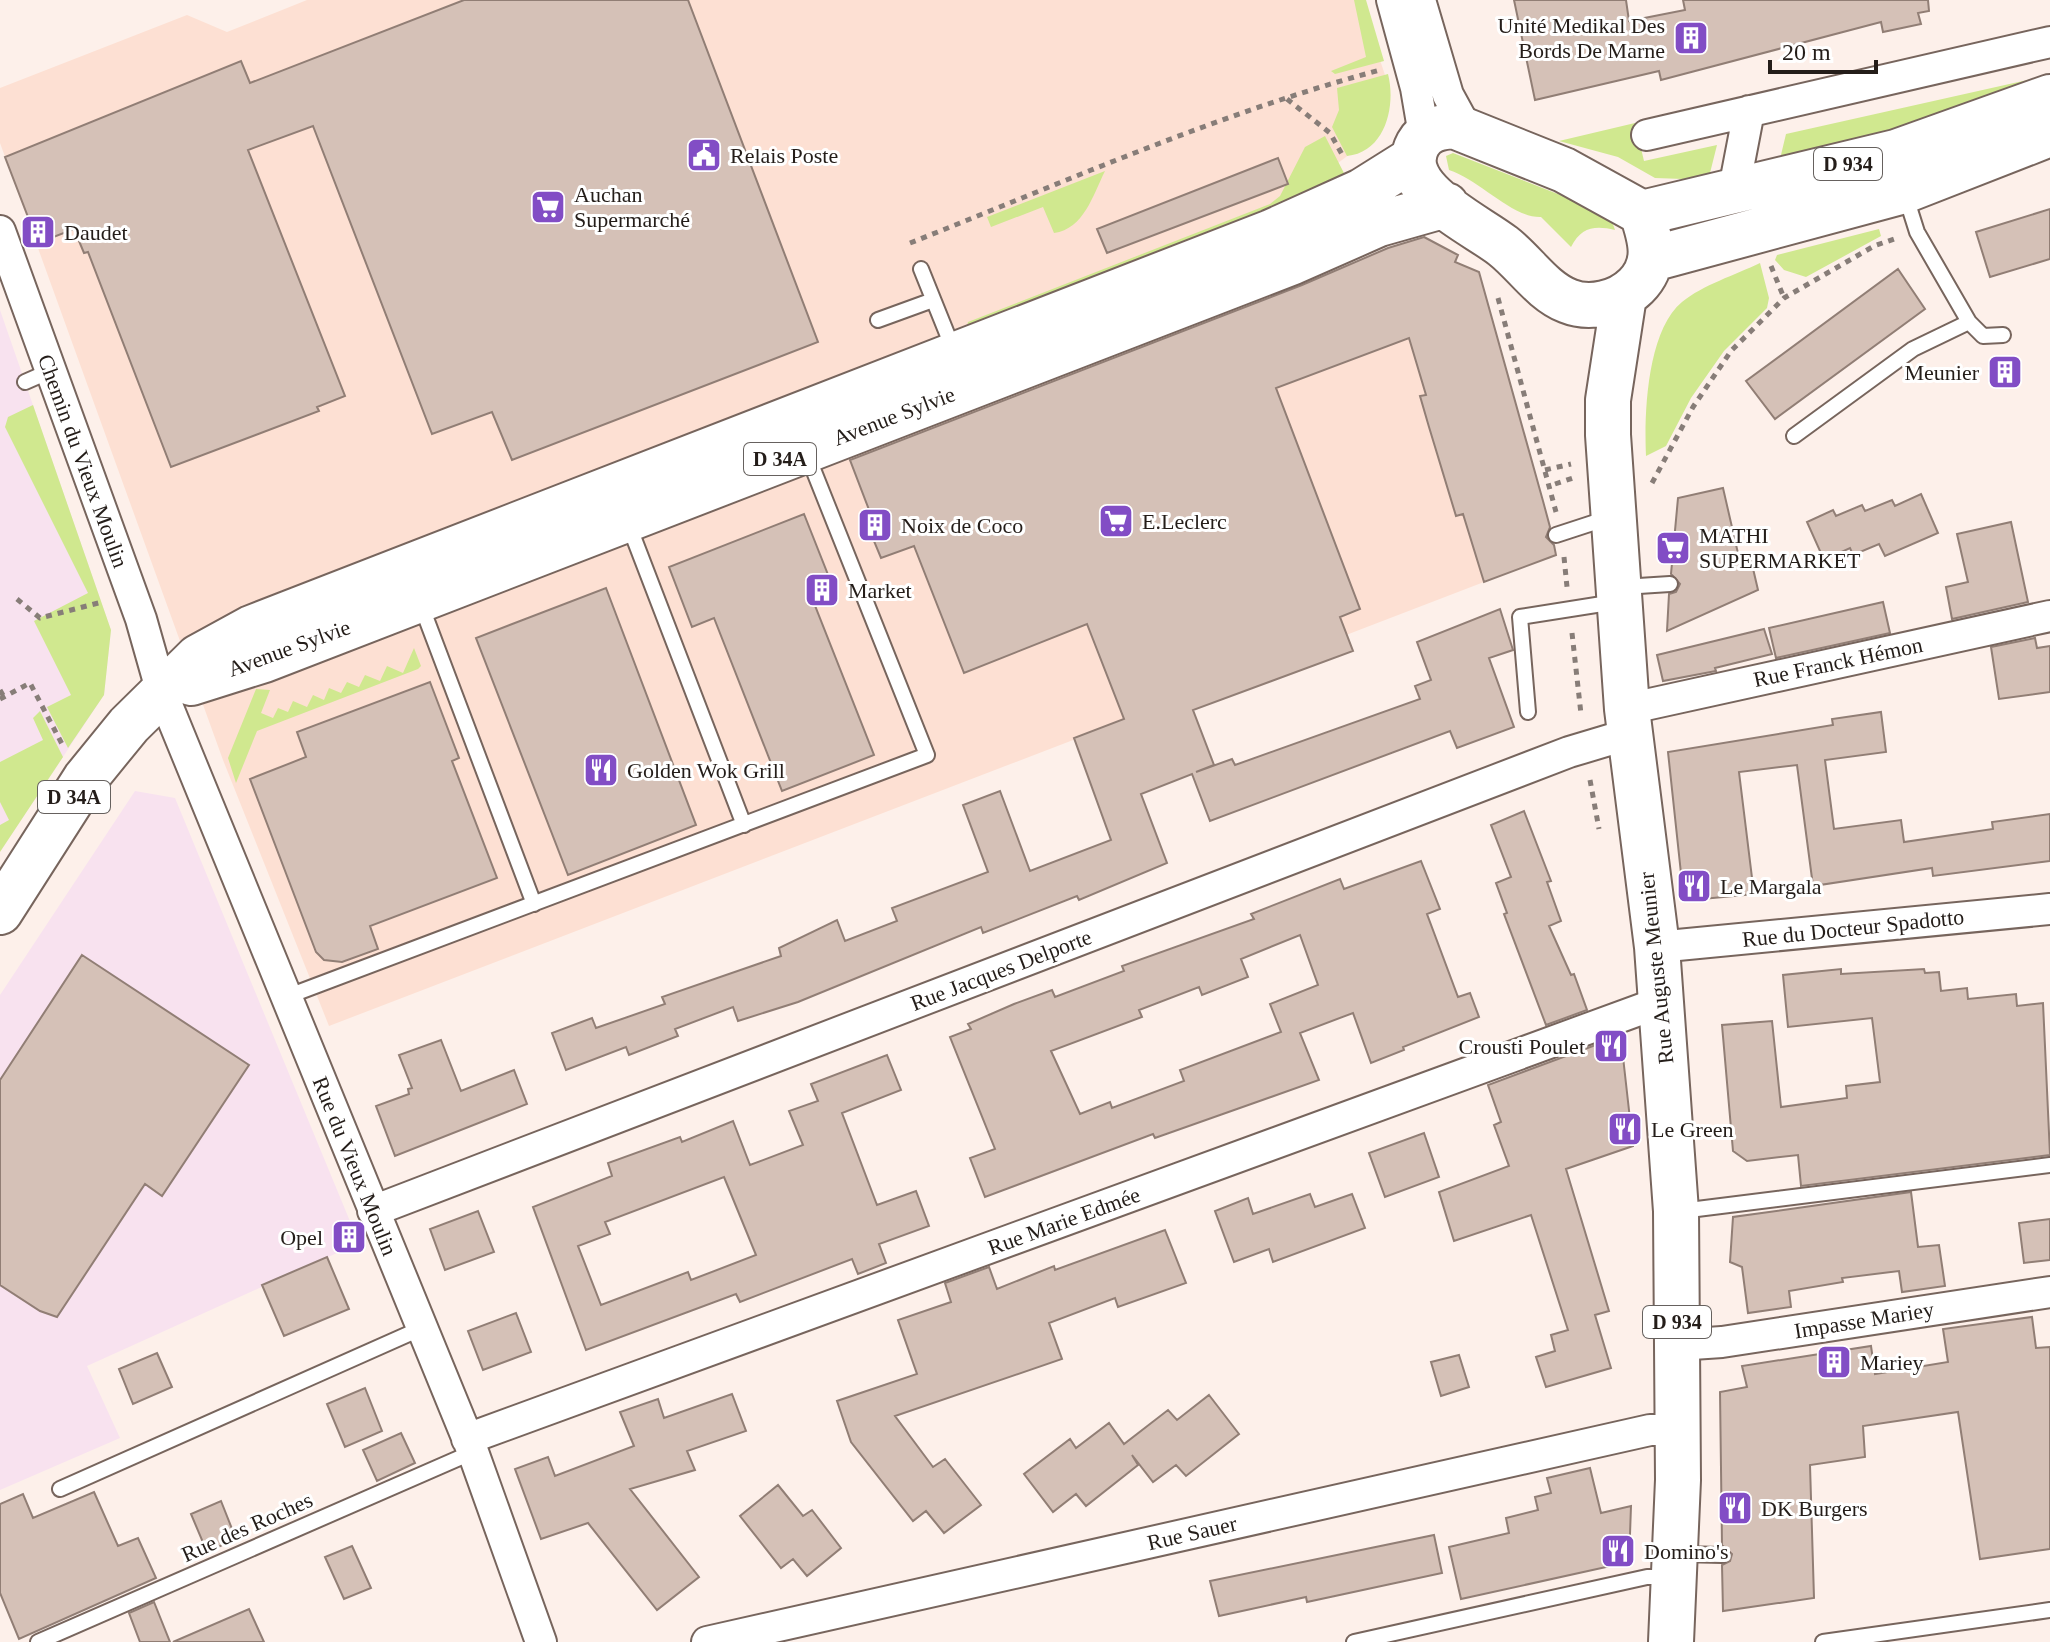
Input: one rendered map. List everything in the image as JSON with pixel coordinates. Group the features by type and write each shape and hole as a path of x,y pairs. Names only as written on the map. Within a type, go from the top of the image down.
{"main road":[{"name":"D 934","path":"1642,213 1896,152 2050,97"},
{"path":"1443,127 1466,128 1564,170 1642,213 1652,259 1645,275 1624,296 1608,303 1571,303 1554,294 1504,247 1423,188 1414,170 1419,147 1443,127"},
{"name":"D 934","path":"1652,259 1904,191 2050,134"},
{"name":"Avenue Sylvie","path":"0,912 85,779 129,725 198,657 251,628 1271,232 1362,191 1419,147"},
{"name":"Avenue Sylvie","path":"162,693 264,660 426,616 627,518 1210,304 1379,224 1446,205"},
{"name":"Rue Auguste Meunier","path":"1624,296 1608,400 1630,505 1618,595 1628,722 1657,947 1676,1211 1677,1345 1671,1642"}],"street":[{"path":"1392,0 1416,88 1419,147"},
{"path":"1420,0 1448,95 1466,128"},
{"path":"1647,135 2050,42"},
{"path":"1734,189 1749,111"},
{"name":"Chemin du Vieux Moulin","path":"0,231 37,376 141,619 162,693"},
{"name":"Rue Franck Hémon","path":"1628,722 2050,616"},
{"name":"Rue du Vieux Moulin","path":"162,693 470,1445 541,1642"},
{"name":"Rue Jacques Delporte","path":"373,1211 1539,764 1628,722"},
{"name":"Rue du Docteur Spadotto","path":"1657,947 2050,909"},
{"name":"Rue Marie Edmée","path":"470,1445 1661,1002"},
{"name":"Impasse Mariey","path":"1677,1345 1722,1342 2050,1292"},
{"name":"Rue Sauer","path":"707,1642 1650,1430 1676,1430"}],"lane":[{"path":"1904,191 1917,232 1969,322 1983,336 2003,335"},
{"path":"921,269 956,355"},
{"path":"878,320 933,300"},
{"path":"1794,436 1913,349 1969,322"},
{"path":"286,997 927,755 806,450"},
{"path":"1556,535 1630,505"},
{"path":"627,518 744,825"},
{"path":"1528,712 1520,617 1670,584"},
{"path":"426,616 534,904"},
{"path":"1676,1211 2050,1165"},
{"path":"60,1489 422,1328"},
{"name":"Rue des Roches","path":"38,1642 470,1445"},
{"path":"1354,1642 1647,1577 1674,1566 1722,1555"},
{"path":"1823,1642 2050,1610"}],"path":[{"path":"910,243 1287,98 1382,69"},
{"path":"1287,98 1330,133"},
{"path":"1630,505 1731,351 1784,298 1874,246 1917,232"},
{"path":"1769,261 1784,298"},
{"path":"1496,292 1545,470"},
{"path":"17,599 40,618 101,602 110,605"},
{"path":"0,690 2,698 30,683 66,752"}],"shaded area":[{"path":"307,0 1360,0 1390,90 1378,133 1278,208 1240,303 1253,338 1410,323 1417,365 1484,582 329,1026 223,760 0,143 0,88 187,15 227,32"},
{"path":"0,310 111,630 104,695 0,852"},
{"path":"135,791 175,798 359,1243 87,1366 120,1438 0,1490 0,995"}],"green space":[{"path":"1354,0 1366,0 1384,61 1335,74 1331,71 1366,57"},
{"path":"1388,74 1390,99 1385,125 1371,146 1347,156 1332,127 1339,110 1337,88"},
{"path":"2050,75 2050,79 1922,127 1780,159 1786,134"},
{"path":"1635,123 1644,161 1717,145 1710,173 1683,179 1655,178 1618,157 1559,141"},
{"path":"1325,136 1346,177 1344,181 966,329 968,322 1270,204 1280,196 1305,147"},
{"path":"1453,153 1590,204 1608,217 1615,230 1589,229 1579,235 1571,247 1541,217 1530,216 1507,205 1449,170 1446,156"},
{"path":"1105,171 1086,210 1064,230 1054,233 1043,207 991,227 987,217"},
{"path":"1879,229 1881,236 1806,277 1784,270 1775,260 1777,255"},
{"path":"1760,263 1769,298 1767,308 1724,351 1691,398 1666,446 1646,456 1650,374 1661,332 1670,315 1700,290"},
{"path":"33,405 111,630 104,695 68,748 47,707 71,695 34,621 88,593 5,427 8,417"},
{"path":"414,648 421,666 418,669 257,731 236,783 228,758 256,689 270,690 261,713 273,718 278,708 288,712 293,701 307,707 313,695 324,700 329,688 341,693 347,682 359,687 365,675 380,681 387,666 403,673"},
{"path":"40,711 63,757 0,852 0,825 9,820 0,802 0,762 43,740 33,718"}],"building":[{"name":"Auchan Supermarché","path":"464,0 688,0 818,342 512,460 492,412 432,434 313,126 248,150 345,396 317,407 319,411 171,467 88,252 84,253 74,229 38,243 5,157 241,61 250,83"},
{"path":"1514,0 1626,0 1629,21 1685,10 1683,0 1928,0 1929,11 1918,13 1921,24 1883,32 1881,22 1661,80 1659,71 1535,100"},
{"path":"1278,158 1288,184 1107,253 1097,229"},
{"path":"2050,209 2050,259 1990,277 1976,232"},
{"path":"1424,237 1458,255 1455,262 1479,272 1550,527 1546,537 1554,545 1556,555 1484,582 1463,514 1456,516 1420,396 1426,395 1409,338 1276,388 1360,609 1340,617 1353,651 1193,710 1214,765 1196,772 1232,759 1235,765 1420,699 1415,686 1431,680 1417,642 1500,609 1513,650 1489,658 1514,727 1457,748 1450,731 1210,821 1192,774 1141,794 1167,863 1079,900 1077,896 983,933 981,927 798,1002 738,1021 733,1007 675,1029 678,1036 629,1055 626,1047 566,1070 552,1033 592,1018 596,1028 665,1004 662,997 781,956 779,948 837,920 845,941 897,921 892,908 988,872 963,805 1000,791 1030,871 1111,840 1074,738 1124,719 1087,624 964,673 914,546 881,558 864,517 871,515 850,460 1302,285 1388,248"},
{"path":"1898,269 1925,309 1775,419 1746,381"},
{"path":"1723,488 1740,562 1751,560 1758,590 1667,631 1669,594 1676,592 1680,584 1671,574 1678,498"},
{"path":"1921,494 1938,533 1885,556 1879,544 1853,555 1850,548 1824,560 1807,522 1833,510 1836,516 1862,505 1865,511 1892,500 1895,506"},
{"path":"804,514 836,595 814,603 874,755 782,791 714,618 692,627 669,567"},
{"path":"2011,522 2028,602 1952,619 1946,587 1968,582 1957,534"},
{"name":"Golden Wok Grill","path":"606,588 696,825 568,875 476,638"},
{"path":"1883,602 1890,633 1776,658 1769,628"},
{"path":"1764,629 1772,654 1715,668 1716,671 1663,681 1657,655"},
{"path":"2035,638 2037,648 2050,646 2050,692 1999,699 1991,647"},
{"path":"430,682 459,758 452,761 497,878 370,926 378,949 342,962 324,960 316,952 250,779 306,757 297,732"},
{"path":"1881,712 1886,752 1825,760 1834,829 1901,820 1904,842 1993,829 1992,822 2050,814 2050,861 1933,876 1932,868 1813,886 1797,765 1739,772 1754,894 1692,900 1683,892 1668,752 1833,725 1832,719"},
{"path":"1524,811 1551,881 1547,882 1561,921 1549,926 1571,975 1574,974 1587,1010 1546,1025 1504,914 1507,913 1496,883 1511,877 1491,825"},
{"path":"1421,861 1440,909 1427,914 1458,997 1470,993 1479,1017 1371,1063 1353,1013 1300,1033 1319,1080 1155,1138 1153,1134 985,1197 970,1158 995,1149 950,1037 971,1029 968,1024 1014,1004 1052,990 1055,997 1124,971 1122,966 1254,919 1251,914 1340,879 1344,889","holes":["1300,935 1318,985 1270,1004 1281,1032 1180,1070 1184,1081 1112,1108 1110,1102 1080,1114 1051,1051 1142,1017 1139,1010 1199,987 1202,995 1248,977 1241,959"]},
{"path":"82,955 249,1065 162,1196 145,1184 57,1317 40,1311 0,1285 0,1080"},
{"path":"1841,969 1841,974 1924,969 1925,973 1939,972 1941,991 1967,988 1968,999 2016,994 2017,1006 2043,1003 2050,1155 1801,1186 1798,1155 1747,1161 1733,1151 1722,1025 1772,1021 1781,1107 1847,1098 1846,1086 1880,1082 1872,1018 1788,1027 1783,975"},
{"path":"441,1040 461,1091 514,1070 527,1104 395,1156 376,1106 409,1094 408,1089 412,1088 399,1055"},
{"path":"1609,1040 1622,1048 1633,1146 1566,1169 1609,1311 1595,1315 1611,1368 1546,1387 1536,1357 1555,1351 1551,1335 1568,1330 1531,1215 1454,1241 1439,1192 1509,1166 1494,1125 1501,1122 1488,1085"},
{"path":"887,1055 901,1090 842,1113 877,1205 916,1191 929,1226 879,1244 886,1263 858,1274 852,1259 740,1302 736,1294 586,1350 533,1207 612,1176 608,1163 680,1137 682,1142 733,1121 750,1165 803,1145 789,1111 818,1101 811,1084","holes":["724,1177 756,1255 691,1280 688,1272 601,1305 578,1246 610,1234 605,1222"]},
{"path":"1424,1133 1439,1177 1385,1197 1369,1153"},
{"path":"1911,1192 1918,1247 1939,1245 1945,1286 1902,1292 1899,1271 1842,1278 1843,1282 1789,1291 1791,1307 1748,1313 1742,1267 1730,1262 1733,1217"},
{"path":"1310,1194 1315,1207 1352,1194 1365,1228 1273,1262 1269,1249 1234,1262 1215,1211 1248,1198 1253,1214"},
{"path":"478,1211 494,1252 445,1270 430,1229"},
{"path":"2050,1219 2050,1260 2024,1263 2019,1223"},
{"path":"1165,1230 1186,1283 1118,1307 1115,1298 1049,1323 1062,1359 895,1416 933,1467 945,1459 981,1505 944,1533 926,1511 913,1521 851,1442 837,1401 917,1374 898,1320 951,1302 945,1283 989,1267 997,1289 1054,1266 1055,1270"},
{"path":"327,1257 349,1309 284,1336 262,1285"},
{"path":"516,1313 531,1352 483,1370 468,1331"},
{"path":"2032,1317 2036,1348 2050,1347 2050,1549 1980,1559 1958,1412 1863,1426 1865,1457 1810,1465 1814,1598 1723,1611 1722,1565 1730,1561 1732,1554 1722,1545 1720,1392 1747,1387 1742,1366 1871,1346 1875,1374 1948,1362 1943,1329"},
{"path":"157,1353 172,1387 133,1404 119,1369"},
{"path":"1459,1355 1469,1387 1441,1396 1431,1362"},
{"path":"365,1388 382,1431 345,1447 327,1404"},
{"path":"732,1394 746,1431 687,1451 695,1470 630,1489 699,1577 657,1610 588,1523 541,1539 515,1469 548,1457 555,1476 634,1446 620,1412 658,1399 664,1418"},
{"path":"1209,1395 1239,1434 1186,1476 1176,1465 1153,1482 1132,1455 1138,1465 1086,1506 1076,1494 1053,1512 1024,1474 1070,1439 1076,1448 1109,1423 1124,1444 1168,1410 1177,1420"},
{"path":"401,1433 415,1463 377,1481 363,1450"},
{"path":"1590,1468 1601,1513 1631,1506 1629,1562 1461,1599 1449,1547 1509,1533 1506,1518 1538,1510 1535,1497 1551,1493 1547,1478"},
{"path":"778,1485 803,1516 812,1510 841,1548 807,1576 793,1559 781,1568 740,1516"},
{"path":"94,1492 118,1546 138,1538 156,1578 19,1639 0,1593 0,1504 23,1494 33,1518"},
{"path":"221,1501 236,1539 207,1552 191,1514"},
{"path":"1434,1535 1442,1573 1307,1602 1306,1597 1219,1616 1210,1581"},
{"path":"352,1546 371,1588 344,1599 325,1557"},
{"path":"154,1602 170,1642 140,1642 129,1613"},
{"path":"249,1609 264,1642 173,1642"}],"place":[{"name":"Unité Medikal Des Bords De Marne","path":"1691,38"},
{"name":"Relais Poste","path":"704,155"},
{"name":"Auchan Supermarché","path":"548,207"},
{"name":"Daudet","path":"38,232"},
{"name":"Meunier","path":"2005,372"},
{"name":"E.Leclerc","path":"1116,521"},
{"name":"Noix de Coco","path":"875,525"},
{"name":"MATHI SUPERMARKET","path":"1673,548"},
{"name":"Market","path":"822,590"},
{"name":"Golden Wok Grill","path":"601,770"},
{"name":"Le Margala","path":"1694,886"},
{"name":"Crousti Poulet","path":"1611,1046"},
{"name":"Le Green","path":"1625,1129"},
{"name":"Opel","path":"349,1237"},
{"name":"Mariey","path":"1834,1362"},
{"name":"DK Burgers","path":"1735,1508"},
{"name":"Domino's","path":"1618,1551"}]}
